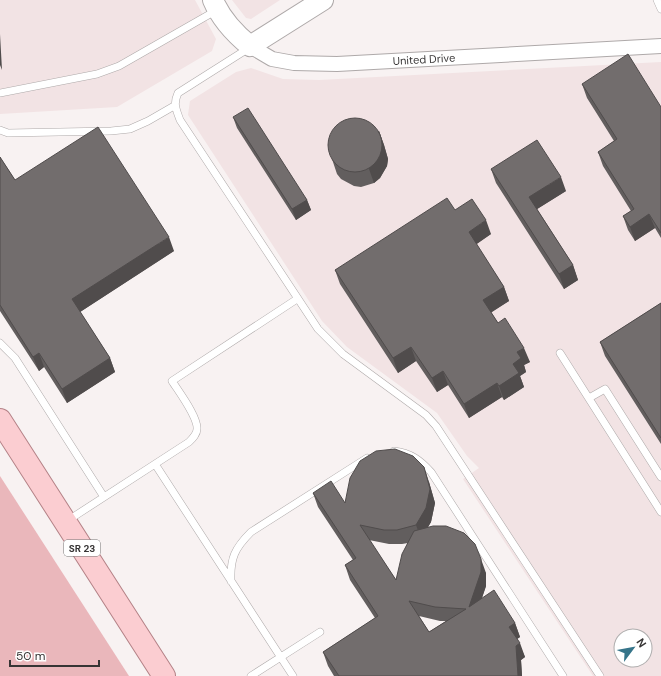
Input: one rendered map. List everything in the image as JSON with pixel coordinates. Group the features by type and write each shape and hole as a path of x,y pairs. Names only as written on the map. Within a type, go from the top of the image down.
{"main road":[{"name":"SR 23","path":"0,420 164,676"}],"street":[{"path":"250,46 323,0"},
{"name":"United Drive","path":"215,5 236,34 250,46 272,58 294,63 337,64 661,46"}],"lane":[{"path":"657,0 661,9"},
{"path":"0,93 97,74 119,66 215,5"},
{"path":"250,46 182,90 174,100 174,106 180,120 318,329 343,354 426,415 436,426 600,676"},
{"path":"0,130 8,133 111,132 130,129 148,121 174,106"},
{"path":"66,522 189,442 195,436 197,421 172,381 297,299"},
{"path":"0,343 15,358 104,497"},
{"path":"560,353 661,512"},
{"path":"589,398 605,388 661,477"},
{"path":"388,452 408,453 419,459 431,472 564,676"},
{"path":"231,580 232,558 239,543 251,532 375,454"},
{"path":"154,464 293,676"},
{"path":"251,676 320,632"}],"shaded area":[{"path":"0,0 195,0 216,39 212,51 117,107 0,114"},
{"path":"232,0 280,0 251,19 246,18"},
{"path":"661,62 661,676 593,676 463,479 479,468 467,456 437,413 347,347 322,321 188,115 190,101 236,72 251,68 283,79 319,80"},
{"path":"0,476 129,676 0,676"}],"building":[{"path":"628,54 661,107 661,233 649,214 630,227 623,216 634,209 598,152 617,139 582,84"},
{"path":"248,108 307,200 292,209 233,117"},
{"path":"355,118 365,120 374,126 380,135 382,145 380,155 374,164 365,170 355,172 345,170 336,164 330,155 328,145 330,135 336,126 345,120"},
{"path":"98,127 169,237 72,299 110,358 62,389 39,353 33,357 0,305 0,157 15,180"},
{"path":"537,140 561,177 529,197 573,265 559,274 491,169"},
{"path":"447,198 455,210 472,199 486,220 469,232 504,287 483,300 498,323 505,318 524,348 517,352 521,358 513,364 519,373 499,386 497,383 464,404 443,371 432,378 411,347 393,358 335,270"},
{"path":"661,303 661,438 600,342"},
{"path":"395,449 413,456 424,467 430,489 426,508 416,525 397,530 384,530 360,525 396,580 402,554 414,531 433,526 446,526 464,533 475,544 481,559 481,572 469,607 494,590 515,623 509,627 520,643 516,646 518,676 339,676 323,652 378,616 345,565 356,558 313,493 331,481 345,503 350,478 360,461 376,451","holes":["409,601 435,607 466,609 429,632"]}]}
